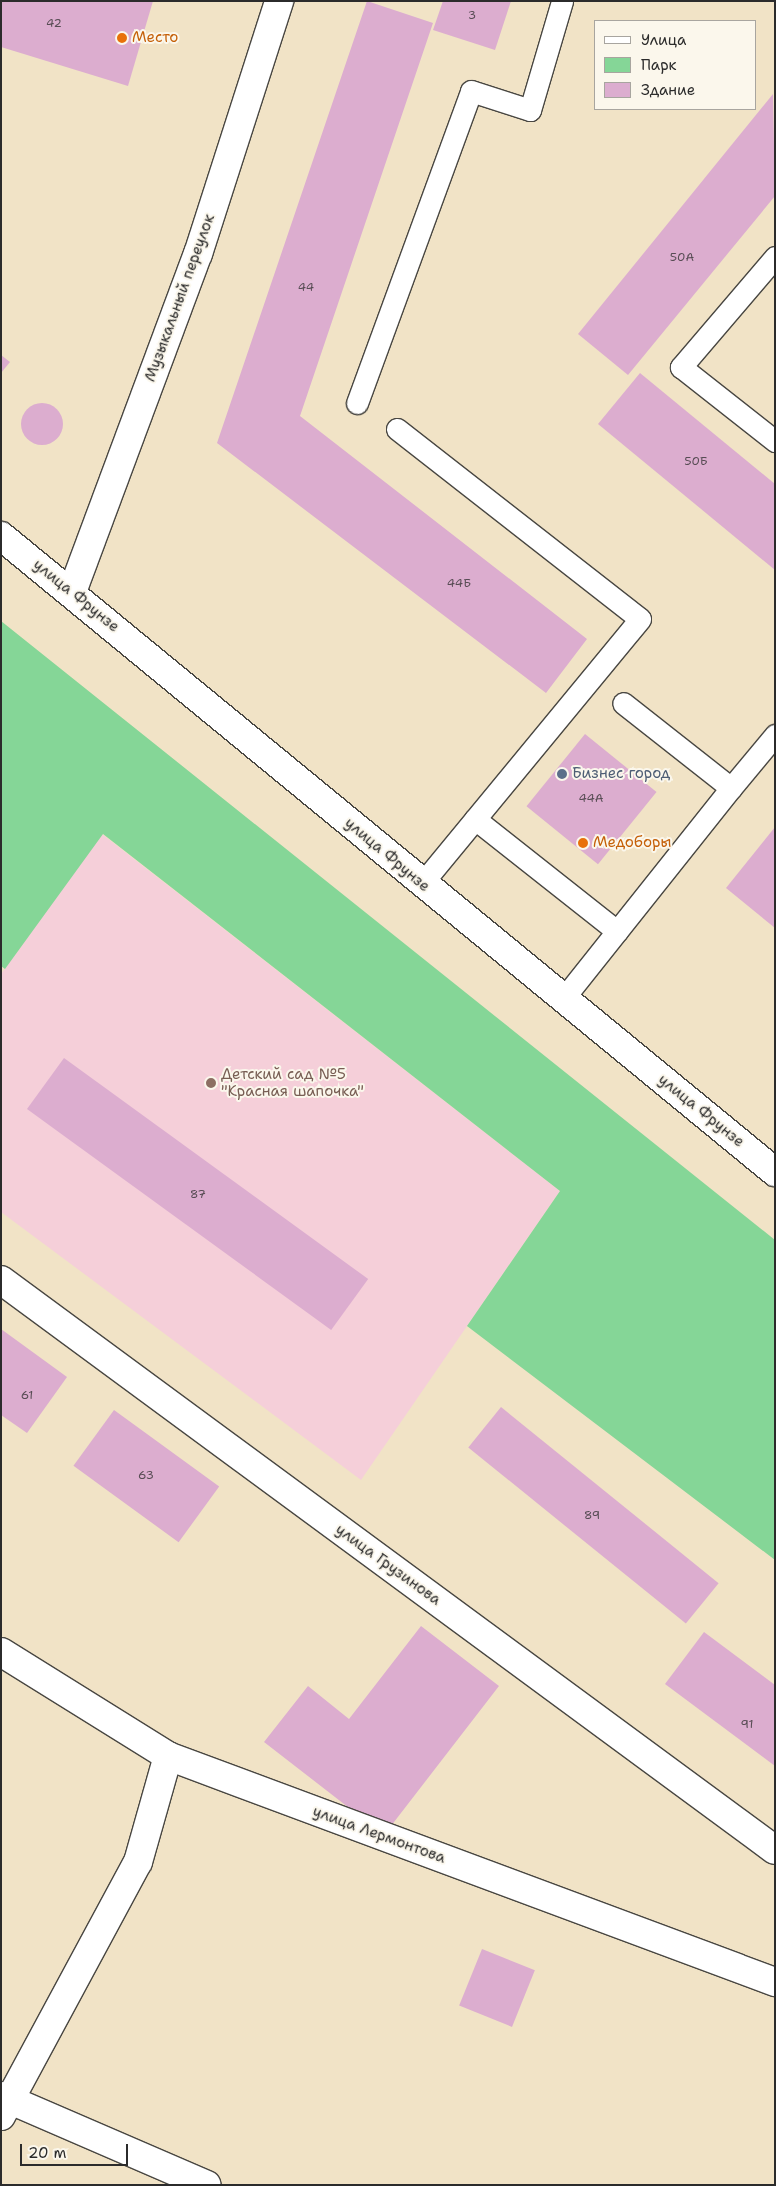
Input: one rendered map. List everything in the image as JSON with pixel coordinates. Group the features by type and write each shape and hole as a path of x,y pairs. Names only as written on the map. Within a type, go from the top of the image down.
{"street":[{"name":"Музыкальный переулок","path":"72,592 198,254 279,1"},
{"name":"улица Фрунзе","path":"1,536 72,592 422,883 775,1172"},
{"name":"улица Грузинова","path":"1,1280 775,1850"},
{"name":"улица Лермонтова","path":"1,1652 168,1756 775,1982"},
{"path":"168,1756 138,1862 4,2104 207,2185"}],"lane":[{"path":"356,403 471,91 530,110 562,1"},
{"path":"775,257 681,367 775,441"},
{"path":"397,429 640,619 422,883"},
{"path":"623,703 731,788"},
{"path":"563,999 775,735"},
{"path":"475,819 617,931"}],"shaded area":[{"name":"Детский сад №5 \"Красная шапочка\"","path":"102,834 560,1191 361,1480 1,1212 1,974"}],"green space":[{"path":"1,621 775,1240 775,1560 467,1326 560,1191 103,834 5,969 1,966"}],"building":[{"path":"1,1 153,1 128,86 1,47"},
{"path":"367,1 433,23 300,416 587,639 546,693 217,443"},
{"path":"443,1 511,1 495,50 433,30"},
{"path":"773,94 775,196 628,375 578,334"},
{"path":"1,355 10,362 1,373"},
{"path":"640,373 775,484 775,570 598,424"},
{"path":"46,403 54,406 60,412 63,424 60,436 54,442 38,445 30,442 24,436 21,420 24,412 30,406"},
{"path":"585,734 656,792 598,864 526,806"},
{"path":"775,827 775,928 726,888"},
{"path":"64,1058 368,1279 331,1330 27,1109"},
{"path":"1,1329 67,1377 27,1433 1,1415"},
{"path":"501,1407 719,1583 686,1624 468,1447"},
{"path":"114,1410 219,1486 179,1542 73,1466"},
{"path":"421,1626 499,1686 384,1835 264,1742 308,1686 349,1719"},
{"path":"704,1632 775,1685 775,1766 665,1684"},
{"path":"482,1949 535,1970 512,2027 459,2006"}],"place":[{"name":"Место","path":"122,38"},
{"name":"Бизнес город","path":"562,774"},
{"name":"Медоборы","path":"583,843"},
{"name":"Детский сад №5 \"Красная шапочка\"","path":"211,1083"}]}
